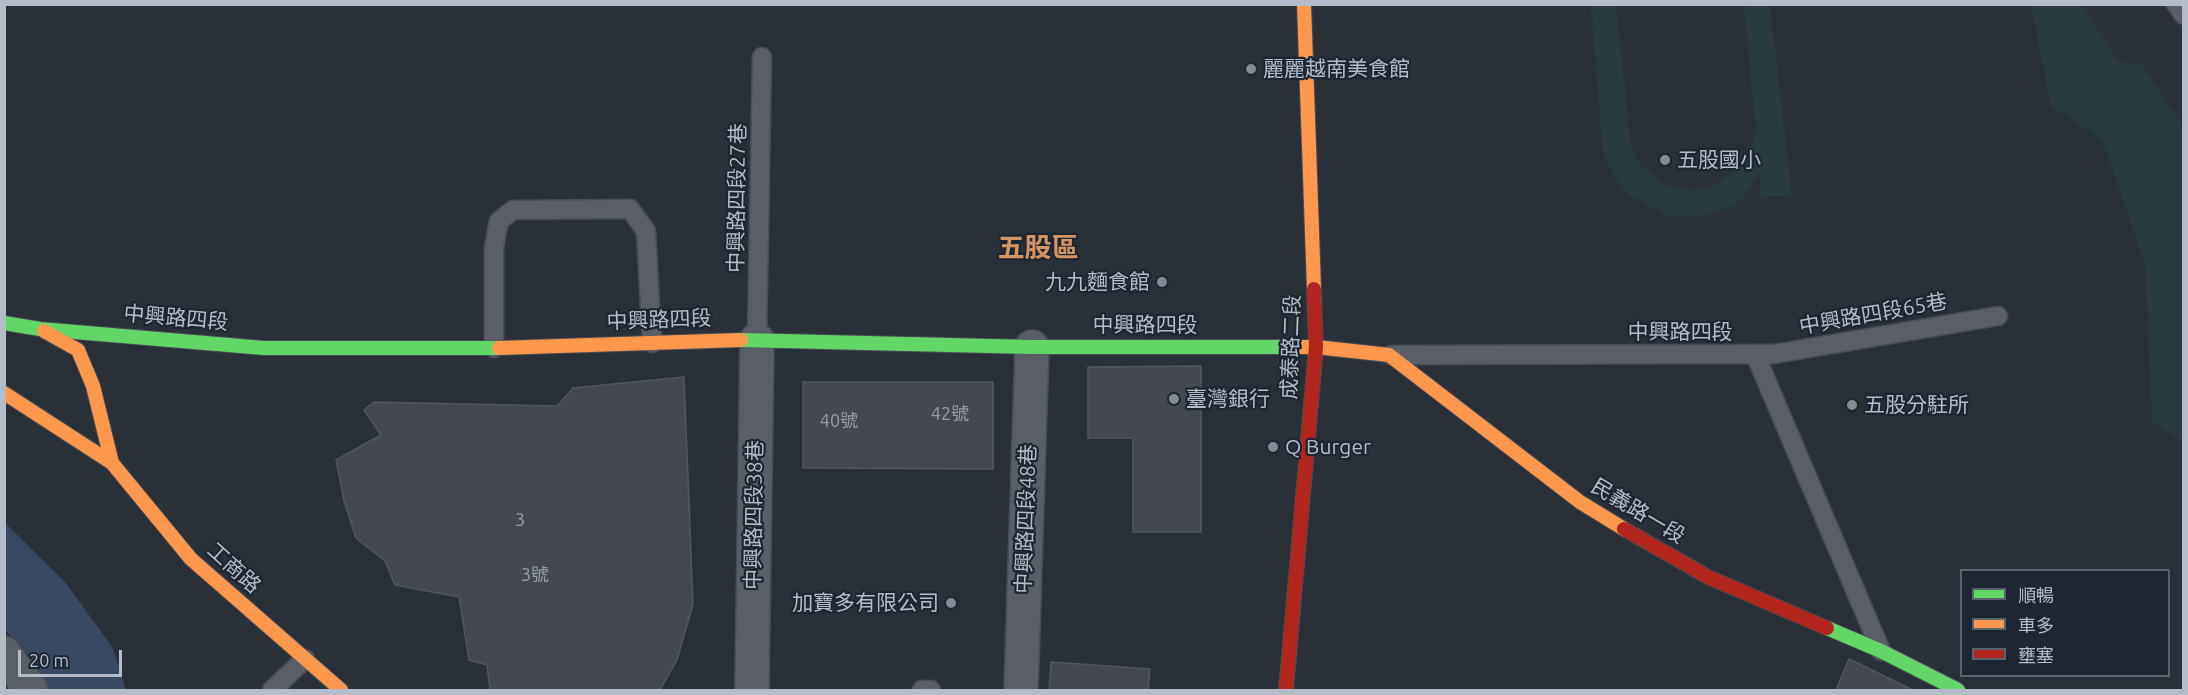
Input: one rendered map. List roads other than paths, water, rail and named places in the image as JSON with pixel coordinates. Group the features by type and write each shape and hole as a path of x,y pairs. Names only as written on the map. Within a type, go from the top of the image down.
{"main road":[{"name":"成泰路二段","path":"1286,690 1316,347 1304,4"},
{"name":"中興路四段","path":"4,323 40,329 264,348 494,348 756,340 1032,347 1316,347"},
{"name":"工商路","path":"40,329 78,350 93,386 112,464"},
{"path":"1316,347 1389,355"},
{"name":"民義路一段","path":"1389,355 1580,502 1649,545 1708,578 1881,651 1958,690"},
{"name":"工商路","path":"4,393 112,464 191,559 341,690"}],"street":[{"name":"中興路四段38巷","path":"752,690 756,340"},
{"name":"中興路四段48巷","path":"1021,690 1032,347"},
{"path":"4,653 31,690"}],"lane":[{"path":"2175,4 2184,15"},
{"name":"中興路四段27巷","path":"756,340 762,57"},
{"path":"494,348 494,246 499,221 513,210 630,209 646,231 652,343"},
{"name":"中興路四段65巷","path":"1755,354 1774,354 1998,316"},
{"name":"中興路四段","path":"1389,355 1755,354 1881,651"},
{"path":"272,690 305,659"},
{"path":"922,690 931,690"}],"water":[{"path":"5,523 65,582 113,648 126,690 47,690 40,674 5,629"}],"place":[{"name":"麗麗越南美食館","path":"1251,69"},
{"name":"五股國小","path":"1665,160"},
{"name":"九九麵食館","path":"1162,282"},
{"name":"臺灣銀行","path":"1174,399"},
{"name":"五股分駐所","path":"1852,405"},
{"name":"Q Burger","path":"1273,447"},
{"name":"加寶多有限公司","path":"951,603"}],"district":[{"name":"五股區","path":"1038,248"}]}
